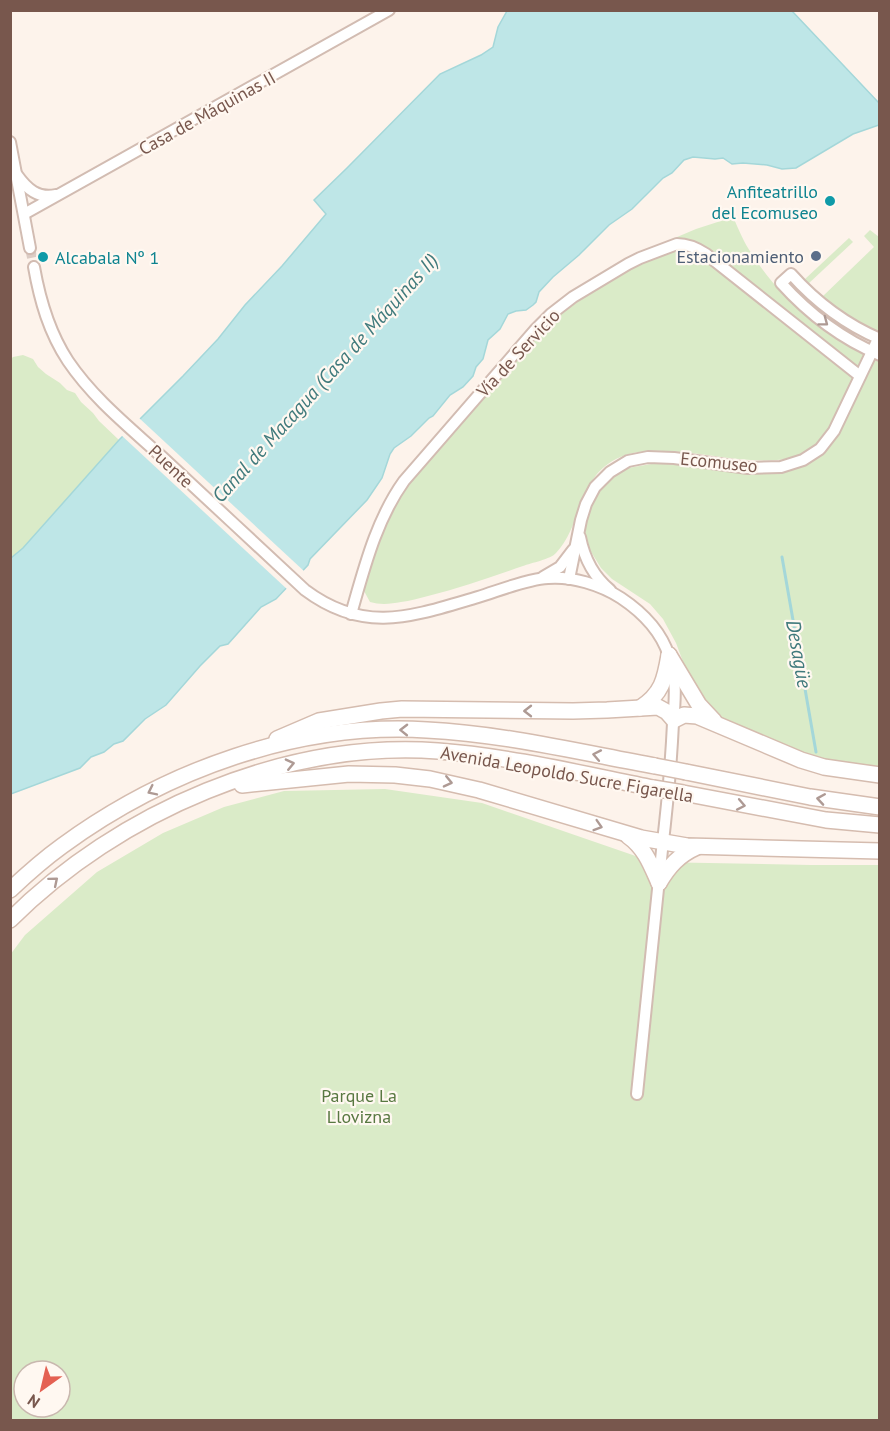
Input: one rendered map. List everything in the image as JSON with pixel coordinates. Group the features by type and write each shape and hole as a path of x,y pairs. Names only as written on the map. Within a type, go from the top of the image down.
{"main road":[{"path":"640,708 650,702 662,685 669,655"},
{"path":"669,655 699,705 721,726"},
{"path":"259,750 276,739 319,722 381,711 607,710 658,707 674,720 684,716 697,716 801,760 879,775"},
{"name":"Avenida Leopoldo Sucre Figarella","path":"10,890 63,846 132,801 165,785 205,768 259,750 336,733 370,730 426,730 488,736 810,797 879,807"},
{"name":"Avenida Leopoldo Sucre Figarella","path":"10,920 60,876 97,849 161,811 215,788 268,770 289,764 373,750 402,749 465,753 826,820 879,825"},
{"path":"215,788 349,774 414,777 457,784 663,843 698,847 879,851"},
{"path":"624,833 647,856 659,883"},
{"path":"659,883 676,860 698,847"}],"street":[{"name":"Casa de Máquinas II","path":"24,214 389,10"},
{"path":"10,142 30,248"},
{"path":"16,172 33,192 42,196 59,195"},
{"name":"Vía de Servicio","path":"351,614 378,528 390,502 404,481 544,321 573,297 640,258 677,244 698,248 860,376"},
{"name":"Puente","path":"34,267 45,314 58,344 80,376 116,415 305,590 326,604 351,614 378,618 401,617 539,579"},
{"name":"Ecomuseo","path":"569,579 586,504 595,487 610,472 628,461 661,456 748,468 765,468 792,464 812,455 834,431 860,376 876,353 879,339 823,305 790,274 781,283 817,317 842,335 876,353"},
{"name":"Ecomuseo","path":"579,530 586,560 605,586 619,597"},
{"name":"Ecomuseo","path":"539,579 560,567 576,544"},
{"path":"539,579 569,579 592,584 619,597 638,610 663,640 669,655 675,685 663,843 637,1094"}],"green space":[{"path":"733,217 749,250 775,285 816,323 864,354 858,366 854,368 703,246 685,240 670,240"},
{"path":"870,230 879,237 879,333 822,297 874,247 864,236"},
{"path":"849,238 853,242 808,284 804,280"},
{"path":"683,249 701,255 852,374 852,379 833,421 818,443 799,455 776,460 750,460 664,451 638,452 616,459 594,478 565,541 553,555 428,596 393,603 370,602 364,591 365,584 386,523 409,483 534,337 565,311 610,281 651,258"},
{"path":"23,355 33,359 46,374 67,390 75,393 119,440 23,548 11,558 11,359"},
{"path":"873,359 879,362 879,769 803,756 719,719 688,675 676,643 663,619 650,604 612,579 601,568 588,547 585,533 586,522 597,494 614,476 628,468 657,463 750,472 814,459 831,444 843,424"},
{"name":"Parque La Llovizna","path":"385,789 482,803 653,862 879,865 879,1420 11,1420 10,955 25,935 97,872 163,833 224,807 284,791"}],"water":[{"name":"Canal de Macagua (Casa de Máquinas II)","path":"507,11 792,11 879,103 879,125 853,134 796,168 782,169 767,165 732,164 723,158 693,157 684,160 632,209 609,225 553,277 539,292 533,305 526,310 508,314 500,329 488,340 483,359 476,367 473,376 463,387 450,395 433,416 394,448 382,478 367,500 310,559 308,565 276,599 261,607 228,644 220,646 166,705 145,719 123,741 91,757 80,768 11,794 11,558 23,548 119,440 218,339 245,305 282,266 326,214 314,200 440,74 493,47 498,27"}],"pier":[{"path":"138,417 305,572 288,590 120,434"}],"waterway":[{"name":"Desagüe","path":"782,557 816,752"}],"tunnel":[{"path":"30,248 34,267"}],"place":[{"name":"Anfiteatrillo del Ecomuseo","path":"830,201"},
{"name":"Estacionamiento","path":"816,256"},
{"name":"Alcabala Nº 1","path":"43,257"}]}
